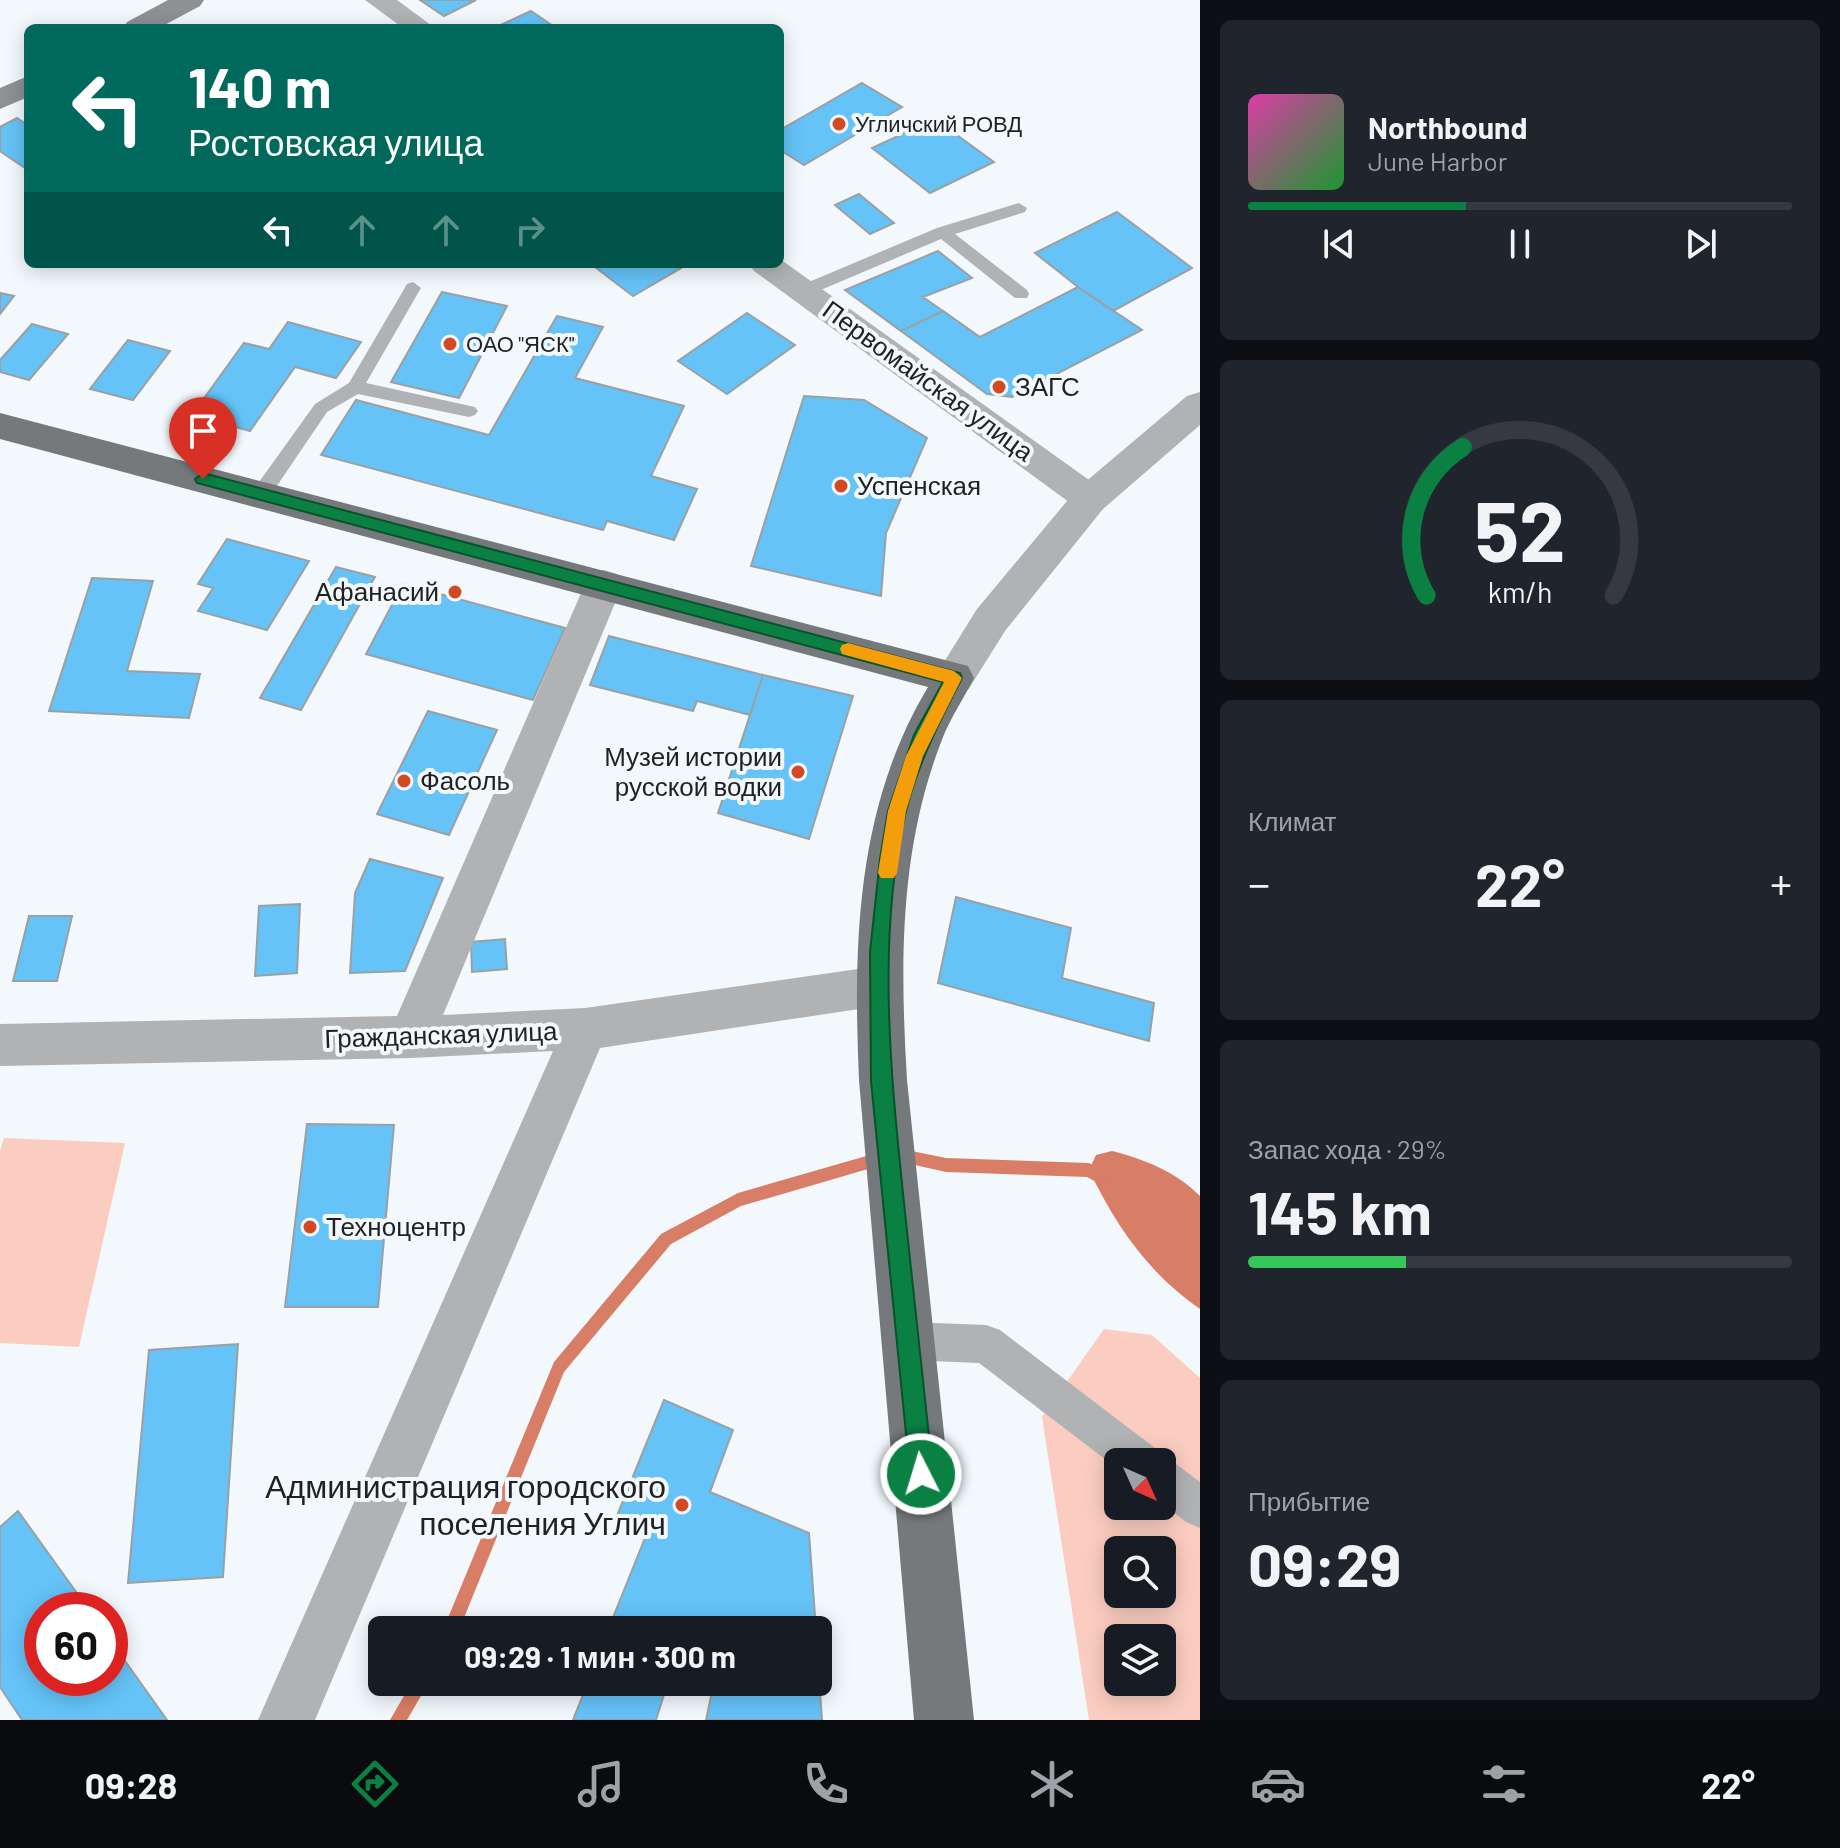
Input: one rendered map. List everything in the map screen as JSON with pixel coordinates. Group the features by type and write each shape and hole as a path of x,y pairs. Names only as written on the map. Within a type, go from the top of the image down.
{"main road":[{"path":"145,24 190,0"},
{"path":"0,100 24,87"},
{"path":"0,426 954,678 923,735 897,811 884,901 879,986 881,1081 901,1258 944,1720"}],"street":[{"path":"379,0 415,24"},
{"name":"Первомайская улица","path":"771,268 1090,499"},
{"path":"954,678 991,620 1090,499 1200,405"},
{"path":"411,1037 604,584"},
{"name":"Гражданская улица","path":"0,1045 411,1037 585,1029 879,986"},
{"path":"286,1720 585,1029"},
{"path":"909,1341 986,1344 1123,1448"},
{"path":"1176,1489 1200,1508"}],"lane":[{"path":"803,291 943,232 1019,208"},
{"path":"943,232 1021,294"},
{"path":"261,494 321,408 355,387 413,288"},
{"path":"355,387 469,411"}],"shaded area":[{"path":"4,1138 125,1143 79,1347 0,1343 0,1151"},
{"path":"1112,1151 1159,1168 1181,1180 1200,1196 1200,1309 1149,1264 1122,1229 1099,1191 1089,1170 1096,1155"},
{"path":"1104,1329 1152,1335 1200,1378 1200,1720 1089,1720 1042,1417"}],"building":[{"path":"420,0 476,0 444,16"},
{"path":"531,11 550,24 503,24"},
{"path":"862,83 902,107 804,165 784,152 784,128"},
{"path":"17,118 24,122 24,167 0,151 0,127"},
{"path":"935,119 994,162 930,193 872,148"},
{"path":"859,194 894,223 870,234 835,205"},
{"path":"1117,212 1192,268 1113,311 1035,253"},
{"path":"938,251 972,278 923,297 943,311 901,331 845,290"},
{"path":"596,268 681,268 633,296"},
{"path":"1078,287 1142,330 1012,397 987,394 901,331 943,311 980,337"},
{"name":"ОАО \"ЯСК\"","path":"442,292 507,306 459,398 391,382"},
{"path":"0,293 14,296 0,314"},
{"path":"747,313 795,345 727,394 678,361"},
{"path":"557,316 603,327 575,378 684,406 651,476 697,489 674,540 607,521 603,530 321,455 356,400 489,435"},
{"path":"288,322 361,342 336,378 295,367 250,431 192,415 244,343 269,349"},
{"path":"32,324 68,334 29,380 0,372 0,360"},
{"path":"128,340 170,351 133,400 90,389"},
{"name":"Успенская","path":"804,396 864,400 927,438 886,533 881,596 751,566"},
{"path":"227,539 309,561 267,630 198,611 213,588 198,584"},
{"path":"336,567 375,577 301,710 260,698"},
{"path":"92,578 153,581 127,671 200,674 189,718 49,711"},
{"path":"403,584 565,628 533,700 366,654"},
{"path":"609,636 763,675 750,715 697,701 693,711 590,685"},
{"path":"763,675 853,696 809,839 718,813"},
{"path":"428,711 497,730 449,835 377,814"},
{"path":"370,859 443,878 405,971 350,973 355,893"},
{"path":"956,897 1071,928 1062,978 1154,1003 1149,1041 938,983"},
{"path":"300,904 297,973 255,976 259,906"},
{"path":"29,916 72,916 57,981 13,981"},
{"path":"505,939 507,969 472,972 471,942"},
{"path":"307,1124 394,1125 378,1307 285,1307"},
{"path":"238,1344 223,1577 128,1583 149,1350"},
{"name":"Администрация городского поселения Углич","path":"664,1400 733,1430 710,1492 809,1533 815,1616 614,1616 647,1533 616,1518"},
{"path":"18,1511 76,1592 24,1592 24,1696 128,1696 128,1665 167,1720 22,1720 0,1687 0,1527"},
{"path":"582,1696 664,1696 656,1720 573,1720"},
{"path":"711,1696 820,1696 822,1720 706,1720"}],"waterway":[{"path":"902,1156 946,1165 1089,1170 1100,1177"},
{"path":"457,1616 559,1367 666,1239 738,1200 880,1159"},
{"path":"398,1720 413,1696"}],"slow traffic":[{"path":"848,649 954,678 915,756 897,811 887,873"}],"place":[{"name":"Угличский РОВД","path":"839,124"},
{"name":"ОАО \"ЯСК\"","path":"450,344"},
{"name":"ЗАГС","path":"999,387"},
{"name":"Успенская","path":"841,486"},
{"name":"Афанасий","path":"455,592"},
{"name":"Музей истории русской водки","path":"798,772"},
{"name":"Фасоль","path":"404,781"},
{"name":"Техноцентр","path":"310,1227"},
{"name":"Администрация городского поселения Углич","path":"682,1505"}],"route":[{"path":"203,479 954,678 923,735 897,811 880,952 881,1081 921,1474"}]}
